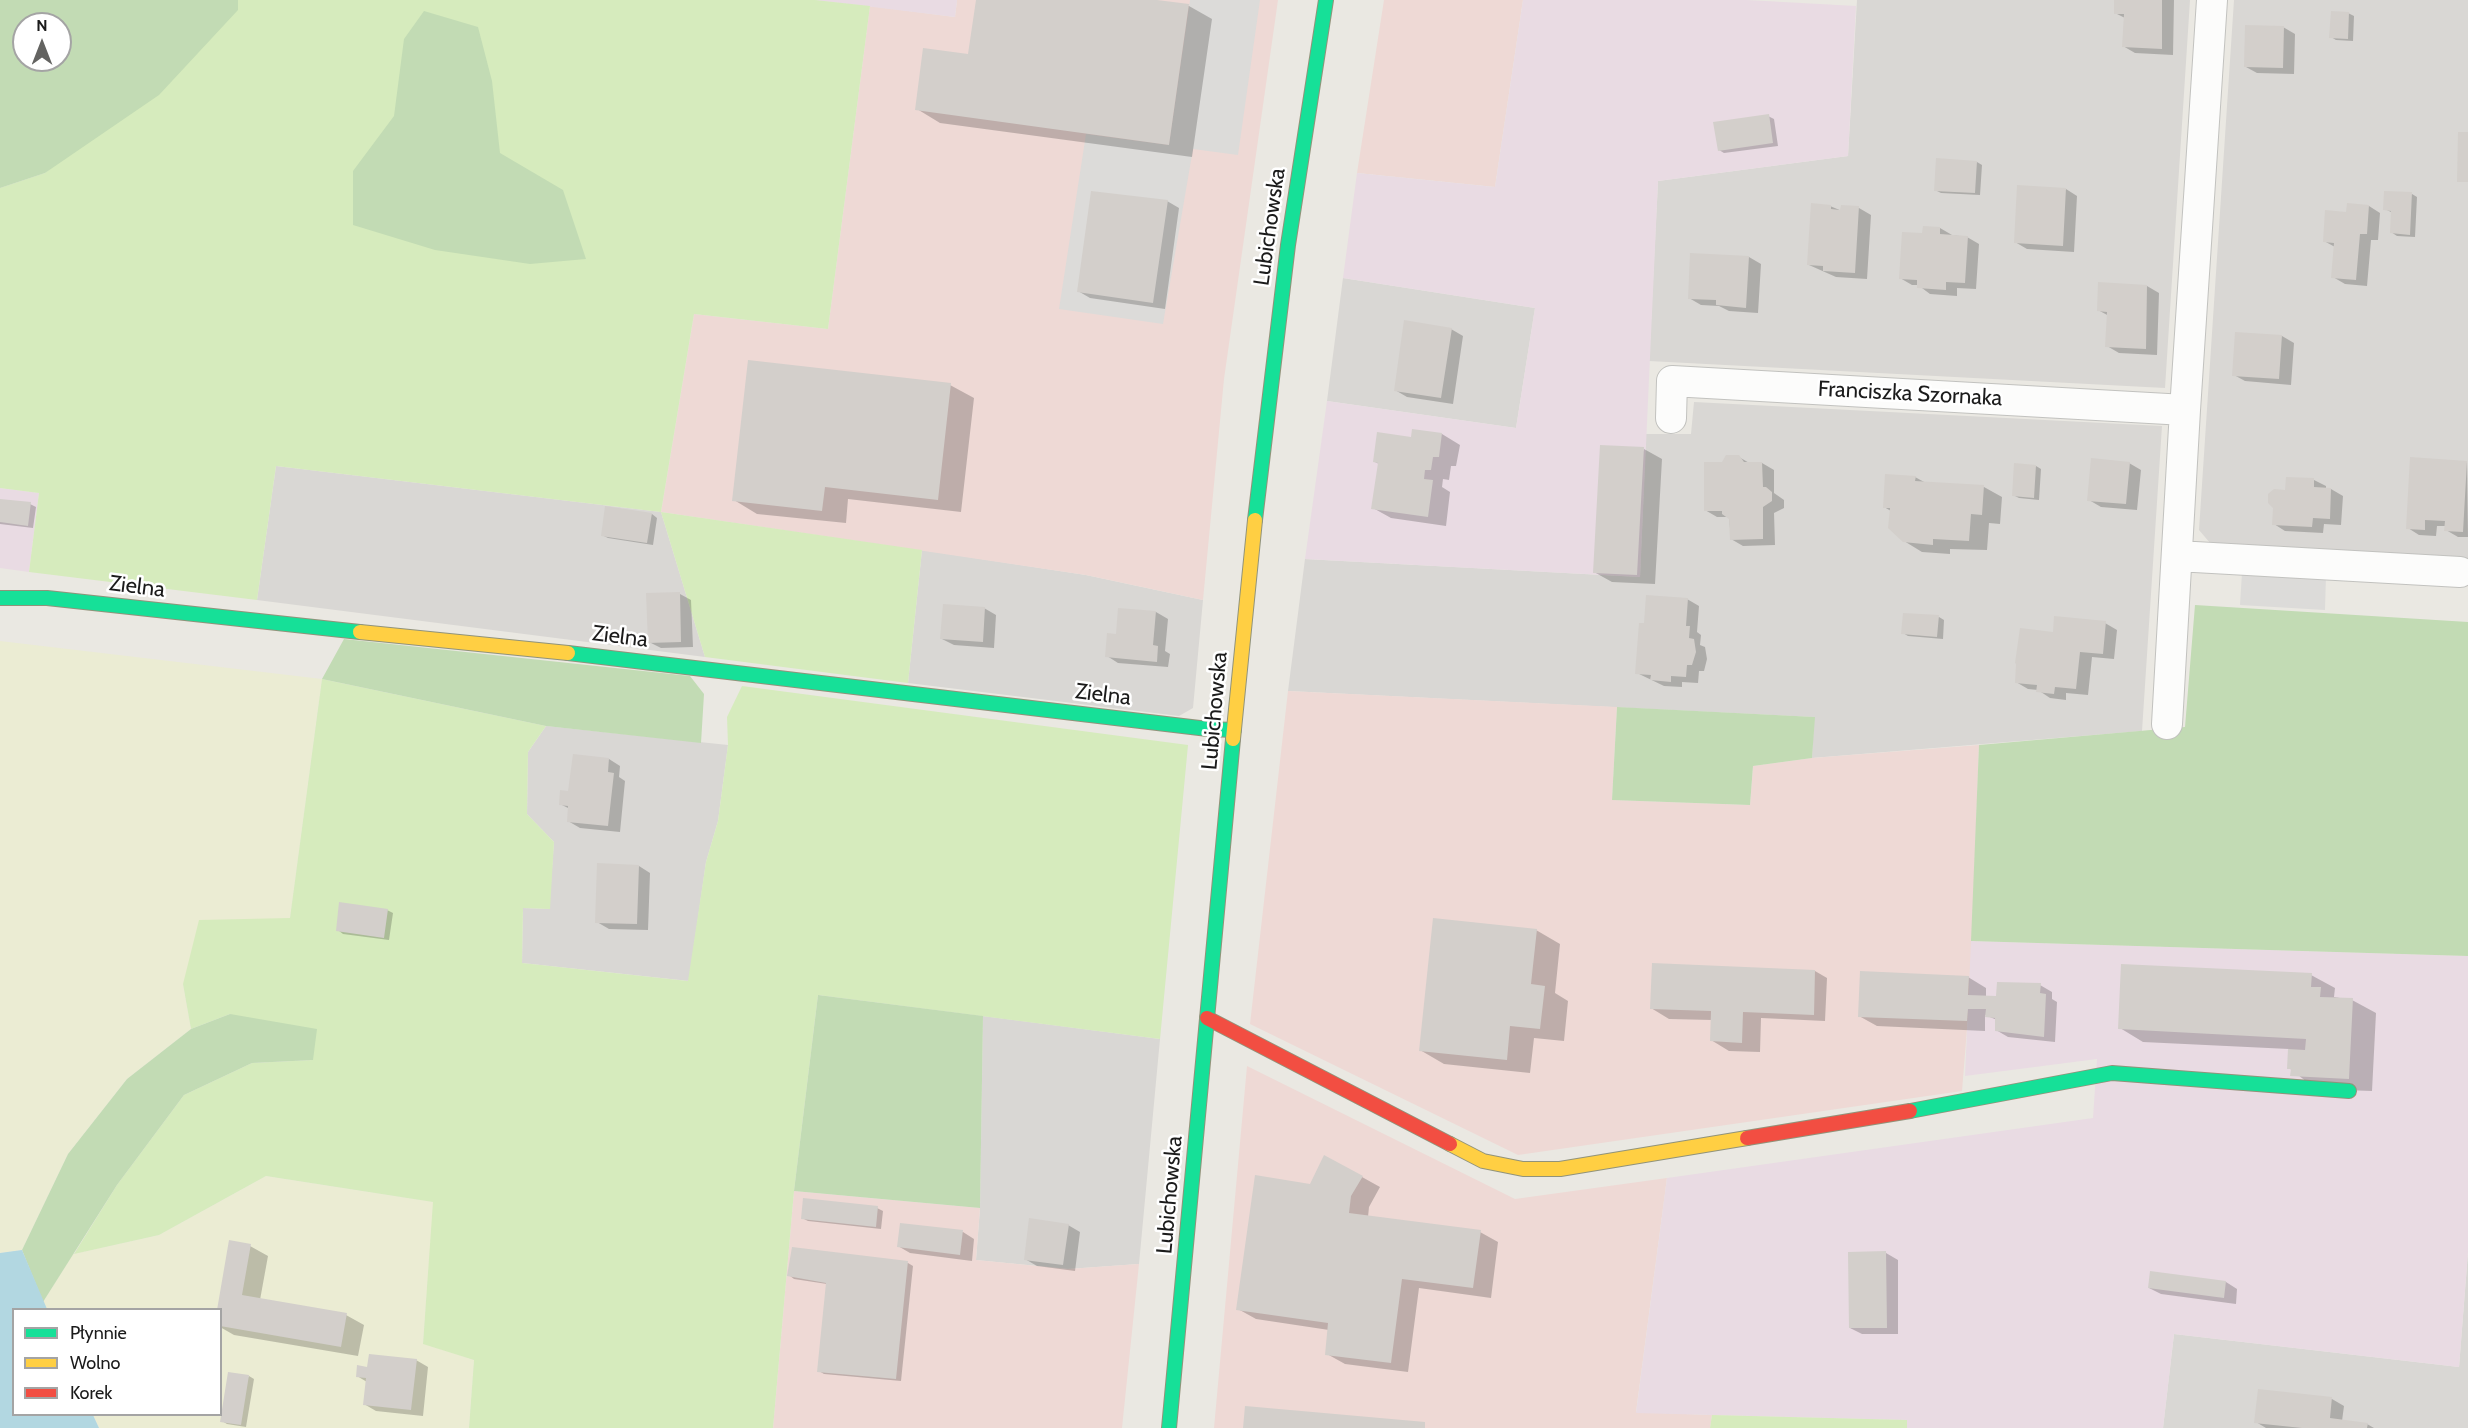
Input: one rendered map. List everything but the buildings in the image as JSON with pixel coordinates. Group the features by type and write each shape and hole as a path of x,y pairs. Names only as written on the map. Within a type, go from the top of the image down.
{"street":[{"name":"Lubichowska","path":"1169,1428 1246,596 1288,245 1326,0"},
{"path":"2167,724 2212,0"},
{"name":"Franciszka Szornaka","path":"1671,418 1672,381 2185,410"},
{"path":"2177,556 2460,572"},
{"name":"Zielna","path":"0,597 47,598 243,621 581,654 1208,729 1234,730"},
{"path":"1207,1018 1483,1161 1523,1169 1560,1169 1595,1164 1872,1118 2112,1073 2349,1091"}],"shaded area":[{"path":"815,0 957,0 955,17"},
{"path":"957,0 1278,0 1224,379 1203,600 1086,575 661,512 694,314 828,329 870,6 955,17"},
{"path":"1190,0 1260,0 1238,155 1193,149 1163,324 1059,309 1086,134 1169,145"},
{"path":"1384,0 1523,0 1495,187 1357,173"},
{"path":"1523,0 1747,0 1856,6 1848,156 1658,181 1640,577 1305,559 1327,401 1516,428 1535,308 1343,278 1357,173 1495,187"},
{"path":"1857,0 2190,0 2165,388 1649,361 1658,181 1848,156"},
{"path":"2234,0 2468,0 2468,565 2216,550 2199,530"},
{"path":"1343,278 1535,308 1516,428 1327,401"},
{"path":"1694,402 2162,426 2142,731 1812,758 1814,717 1288,691 1305,559 1640,577 1646,434 1691,434"},
{"path":"276,466 661,512 705,657 257,600"},
{"path":"0,488 39,493 29,572 0,568"},
{"path":"922,550 1086,575 1203,600 1193,708 1179,716 908,683"},
{"path":"2242,573 2326,575 2325,610 2240,605"},
{"path":"1288,691 1617,707 1612,800 1750,805 1753,766 1812,758 1979,745 1970,992 1962,1091 1518,1155 1250,1024"},
{"path":"546,726 728,745 718,821 706,862 689,981 522,963 523,908 549,909 554,842 527,814 528,752"},
{"path":"1971,941 2468,956 2468,1252 2459,1367 2174,1334 2163,1428 1907,1428 1907,1420 1636,1413 1667,1178 2093,1118 2097,1059 1965,1076"},
{"path":"983,1016 1160,1039 1139,1264 1068,1269 976,1260 980,1208"},
{"path":"1247,1066 1515,1199 1667,1178 1636,1412 1712,1415 1710,1428 1214,1428"},
{"path":"794,1191 980,1208 976,1260 1068,1269 1139,1264 1122,1428 773,1428"},
{"path":"2468,1252 2468,1428 2163,1428 2174,1334 2459,1367"}],"green space":[{"path":"0,0 238,0 238,10 159,95 45,173 0,188"},
{"path":"238,0 815,0 870,6 828,329 694,314 661,512 276,466 257,600 29,572 39,493 0,488 0,188 45,173 237,10"},
{"path":"424,11 478,27 492,81 500,153 563,190 586,259 530,264 435,250 353,225 353,171 394,116 404,39"},
{"path":"661,512 922,550 908,683 705,657"},
{"path":"2195,605 2468,622 2468,956 1971,941 1979,745 2185,727"},
{"path":"344,639 690,676 704,694 701,743 546,726 322,679"},
{"path":"0,641 322,679 290,919 183,984 191,1029 127,1079 68,1154 22,1250 0,1253"},
{"path":"322,679 546,726 528,752 527,814 554,842 550,909 523,908 522,963 688,981 706,862 718,821 728,745 727,717 742,686 1188,745 1160,1039 818,995 794,1191 773,1428 469,1428 474,1360 423,1344 433,1202 266,1176 159,1235 74,1254 117,1185 184,1095 252,1063 313,1060 230,1014 191,1029 183,984 199,920 290,918"},
{"path":"1617,707 1815,717 1812,758 1753,766 1750,805 1612,800"},
{"path":"818,995 983,1016 980,1208 794,1191"},
{"path":"230,1014 317,1029 313,1060 252,1063 184,1095 117,1185 43,1302 22,1250 68,1154 127,1079 191,1029"},
{"path":"266,1176 434,1202 423,1343 474,1360 469,1428 99,1428 93,1416 222,1416 222,1308 46,1308 43,1302 73,1254 159,1235"},
{"path":"1712,1415 1907,1420 1907,1428 1710,1428"}],"water":[{"path":"22,1250 47,1308 12,1308 12,1416 93,1416 99,1428 0,1428 0,1253"}],"traffic: fast":[{"path":"1255,520 1288,245 1326,0"},
{"path":"0,598 47,598 360,632"},
{"path":"568,653 1208,729 1234,730"},
{"path":"1169,1428 1233,739"},
{"path":"1910,1111 2112,1073 2349,1091"}],"traffic: slow":[{"path":"1233,739 1255,520"},
{"path":"360,632 568,653"},
{"path":"1450,1144 1483,1161 1523,1169 1560,1169 1747,1138"}],"traffic: jam":[{"path":"1207,1018 1450,1144"},
{"path":"1747,1138 1910,1111"}]}
